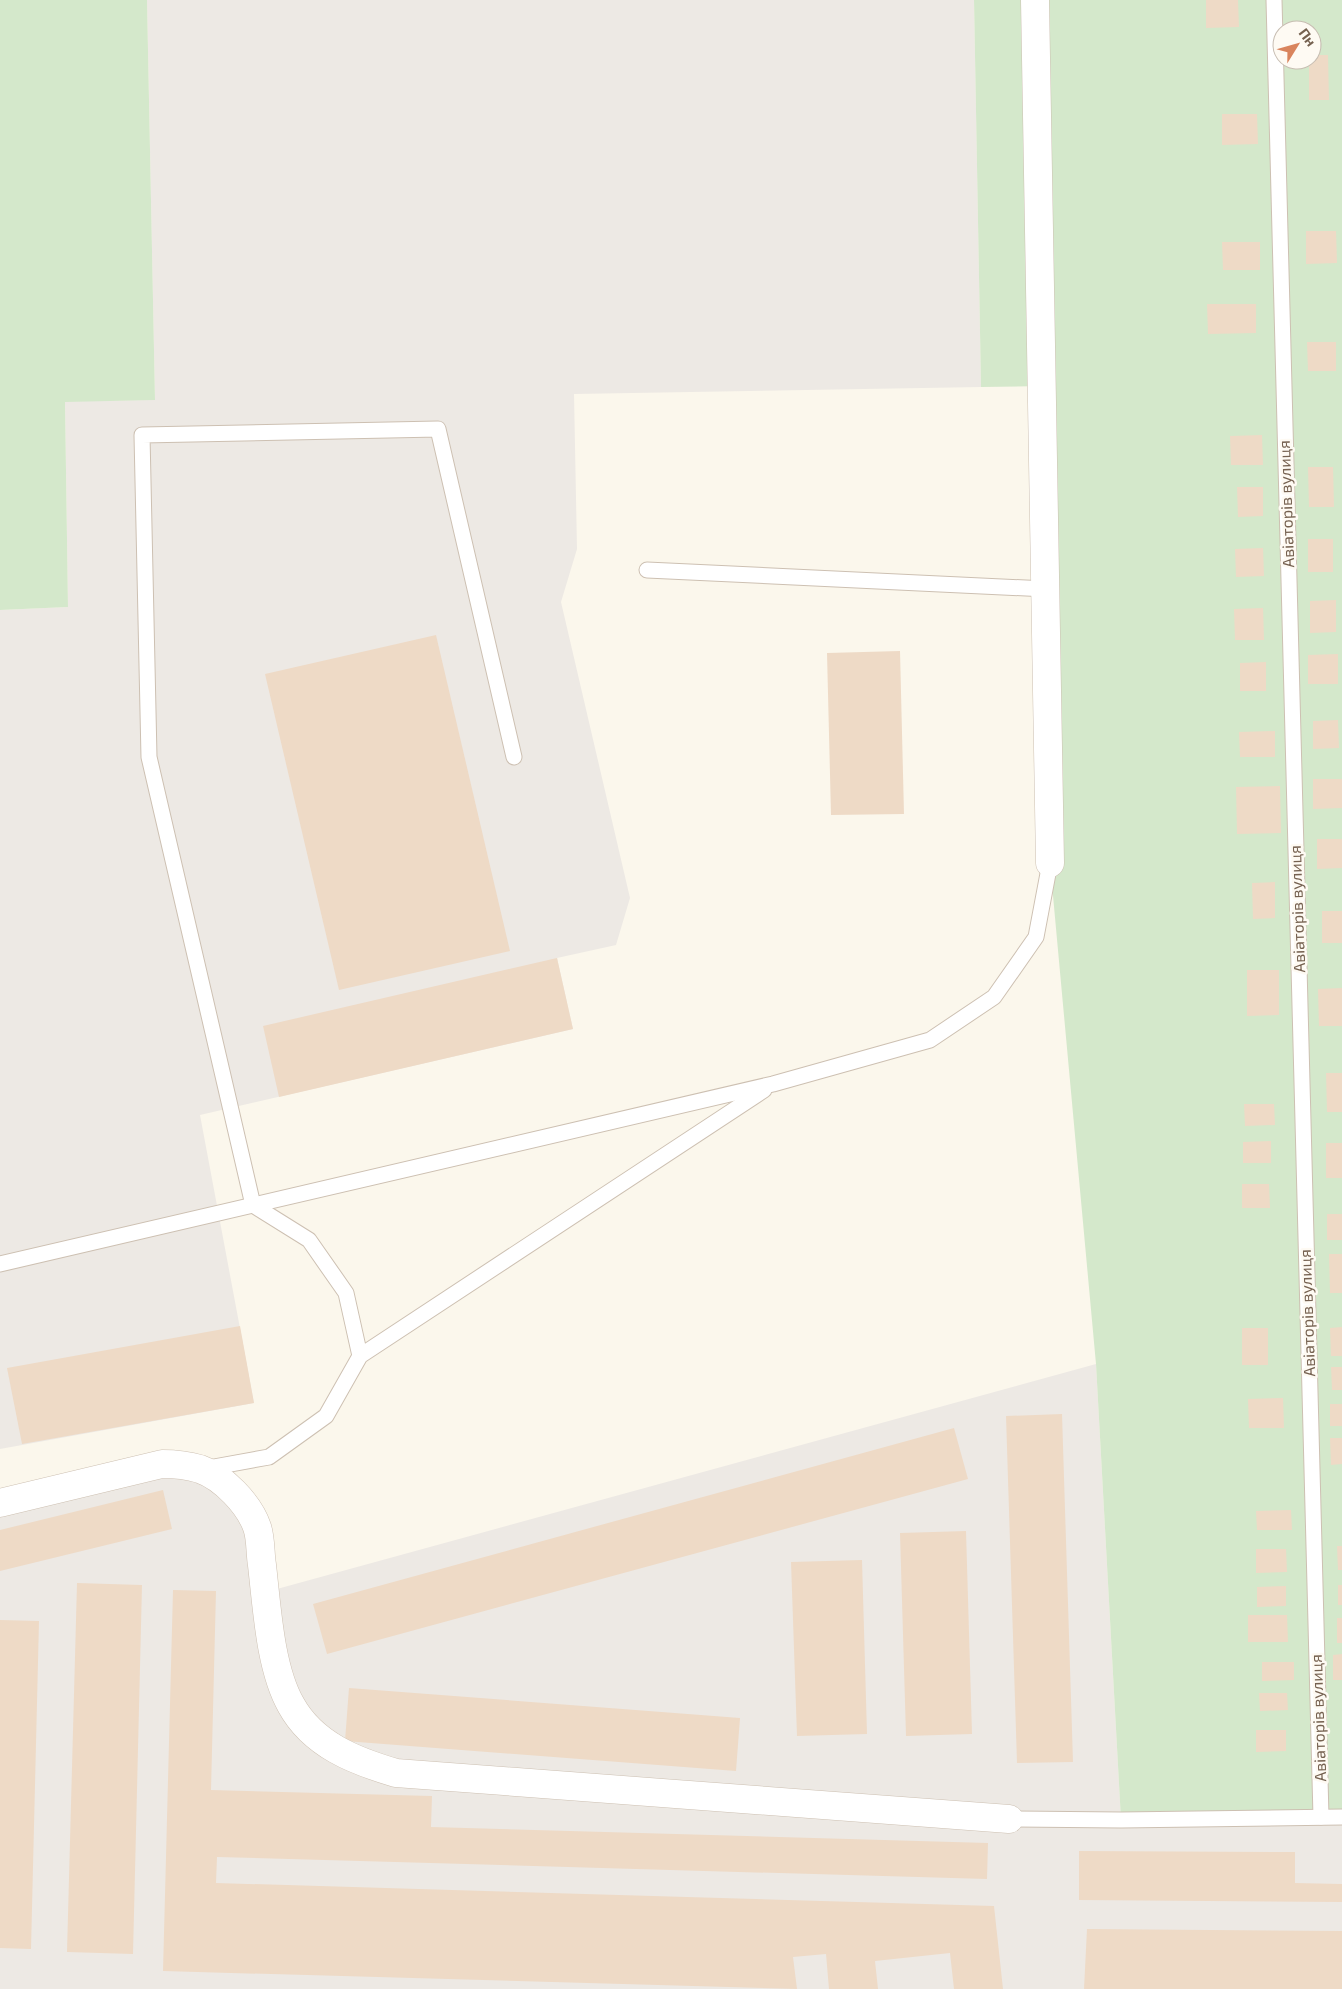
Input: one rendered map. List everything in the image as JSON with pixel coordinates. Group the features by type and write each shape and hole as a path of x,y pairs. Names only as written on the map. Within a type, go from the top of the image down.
{"street":[{"path":"1035,0 1050,863"},
{"path":"0,1503 162,1464 182,1464 202,1470 226,1485 245,1505 257,1528 278,1677 292,1707 309,1729 332,1748 365,1764 396,1773 1009,1819"}],"lane":[{"name":"Авіаторів вулиця","path":"1274,0 1321,1817"},
{"path":"360,1356 346,1293 309,1240 254,1205 150,756 142,435 438,429 514,757"},
{"path":"647,570 1046,590"},
{"path":"0,1264 773,1084 930,1040 994,997 1036,937 1050,863"},
{"path":"202,1470 269,1457 326,1416 360,1356 773,1084"},
{"path":"1009,1819 1122,1820 1342,1817"}],"shaded area":[{"path":"147,0 974,0 981,387 574,394 577,549 561,602 630,898 616,945 557,958 573,1029 200,1115 254,1403 0,1449 0,610 68,607 65,401 155,400"},
{"path":"1096,1364 1121,1820 1342,1817 1342,1989 0,1989 0,1503 162,1464 245,1505 266,1592"}],"green space":[{"path":"0,0 147,0 155,400 65,402 68,607 0,610"},
{"path":"974,0 1342,0 1342,1817 1121,1820 1096,1364 1050,863 1042,386 981,387"}],"building":[{"path":"1206,0 1238,0 1239,27 1206,28"},
{"path":"1322,55 1328,55 1329,100 1309,100 1309,70 1322,70"},
{"path":"1222,114 1257,114 1258,144 1222,145"},
{"path":"1306,231 1336,231 1337,263 1306,264"},
{"path":"1222,242 1260,242 1260,270 1223,270"},
{"path":"1207,304 1256,304 1256,333 1208,334"},
{"path":"1307,342 1336,342 1336,371 1308,371"},
{"path":"1262,435 1263,465 1231,465 1230,436"},
{"path":"1308,467 1333,467 1334,507 1309,507"},
{"path":"1237,487 1263,487 1263,516 1238,517"},
{"path":"1308,539 1333,539 1333,572 1308,572"},
{"path":"1263,548 1264,576 1236,577 1235,549"},
{"path":"1336,600 1336,632 1310,633 1310,601"},
{"path":"1263,608 1264,640 1235,640 1234,609"},
{"path":"436,635 510,951 339,990 265,674"},
{"path":"900,651 904,814 831,815 827,653"},
{"path":"1338,654 1338,684 1308,684 1308,655"},
{"path":"1266,662 1266,691 1240,691 1240,663"},
{"path":"1338,720 1339,748 1313,749 1313,721"},
{"path":"1275,731 1275,757 1240,757 1239,732"},
{"path":"1313,779 1342,779 1342,808 1313,809"},
{"path":"1280,786 1281,833 1237,834 1236,787"},
{"path":"1317,839 1342,839 1342,868 1317,869"},
{"path":"1275,882 1275,918 1253,919 1252,883"},
{"path":"1322,911 1342,911 1342,943 1322,943"},
{"path":"557,958 573,1029 279,1097 263,1026"},
{"path":"1247,970 1279,970 1279,1015 1247,1016"},
{"path":"1342,988 1342,1026 1319,1026 1318,989"},
{"path":"1326,1073 1342,1073 1342,1112 1327,1112"},
{"path":"1244,1104 1274,1104 1275,1125 1245,1126"},
{"path":"1271,1141 1271,1163 1243,1163 1243,1142"},
{"path":"1326,1143 1342,1143 1342,1178 1326,1178"},
{"path":"1242,1184 1269,1184 1270,1208 1242,1208"},
{"path":"1327,1214 1342,1214 1342,1240 1327,1240"},
{"path":"1329,1254 1342,1254 1342,1293 1330,1293"},
{"path":"240,1326 254,1403 22,1444 7,1368"},
{"path":"1342,1327 1342,1356 1331,1356 1330,1328"},
{"path":"1242,1328 1268,1328 1268,1365 1242,1365"},
{"path":"1331,1367 1342,1367 1342,1390 1332,1390"},
{"path":"1283,1398 1284,1428 1249,1428 1248,1399"},
{"path":"1330,1404 1342,1404 1342,1426 1330,1426"},
{"path":"1062,1414 1073,1762 1017,1763 1006,1416"},
{"path":"954,1428 968,1479 327,1654 313,1604"},
{"path":"1330,1438 1342,1438 1342,1464 1331,1465"},
{"path":"163,1490 172,1529 0,1571 0,1530"},
{"path":"1291,1510 1292,1530 1257,1530 1256,1511"},
{"path":"966,1531 972,1734 906,1736 900,1533"},
{"path":"1337,1546 1342,1546 1342,1570 1338,1570"},
{"path":"1256,1549 1286,1549 1287,1572 1256,1573"},
{"path":"862,1560 867,1734 797,1736 791,1562"},
{"path":"77,1583 142,1585 133,1954 67,1952"},
{"path":"1338,1585 1342,1585 1342,1605 1338,1605"},
{"path":"1286,1586 1286,1606 1257,1607 1257,1587"},
{"path":"173,1590 216,1591 211,1790 432,1796 431,1827 988,1843 987,1879 217,1857 216,1883 994,1906 1003,1989 954,1989 950,1953 875,1961 878,1989 829,1989 826,1954 793,1957 797,1989 163,1971"},
{"path":"1248,1615 1287,1615 1288,1642 1248,1642"},
{"path":"1337,1618 1342,1618 1342,1643 1337,1643"},
{"path":"0,1620 39,1621 31,1949 0,1948"},
{"path":"1342,1654 1342,1680 1333,1680 1333,1655"},
{"path":"1262,1662 1294,1662 1294,1680 1262,1681"},
{"path":"349,1688 740,1718 736,1771 345,1741"},
{"path":"1259,1693 1287,1693 1288,1710 1260,1711"},
{"path":"1256,1730 1286,1730 1286,1751 1256,1752"},
{"path":"1079,1851 1295,1852 1295,1883 1342,1884 1342,1902 1079,1900"},
{"path":"1087,1929 1342,1931 1342,1989 1084,1989"}]}
